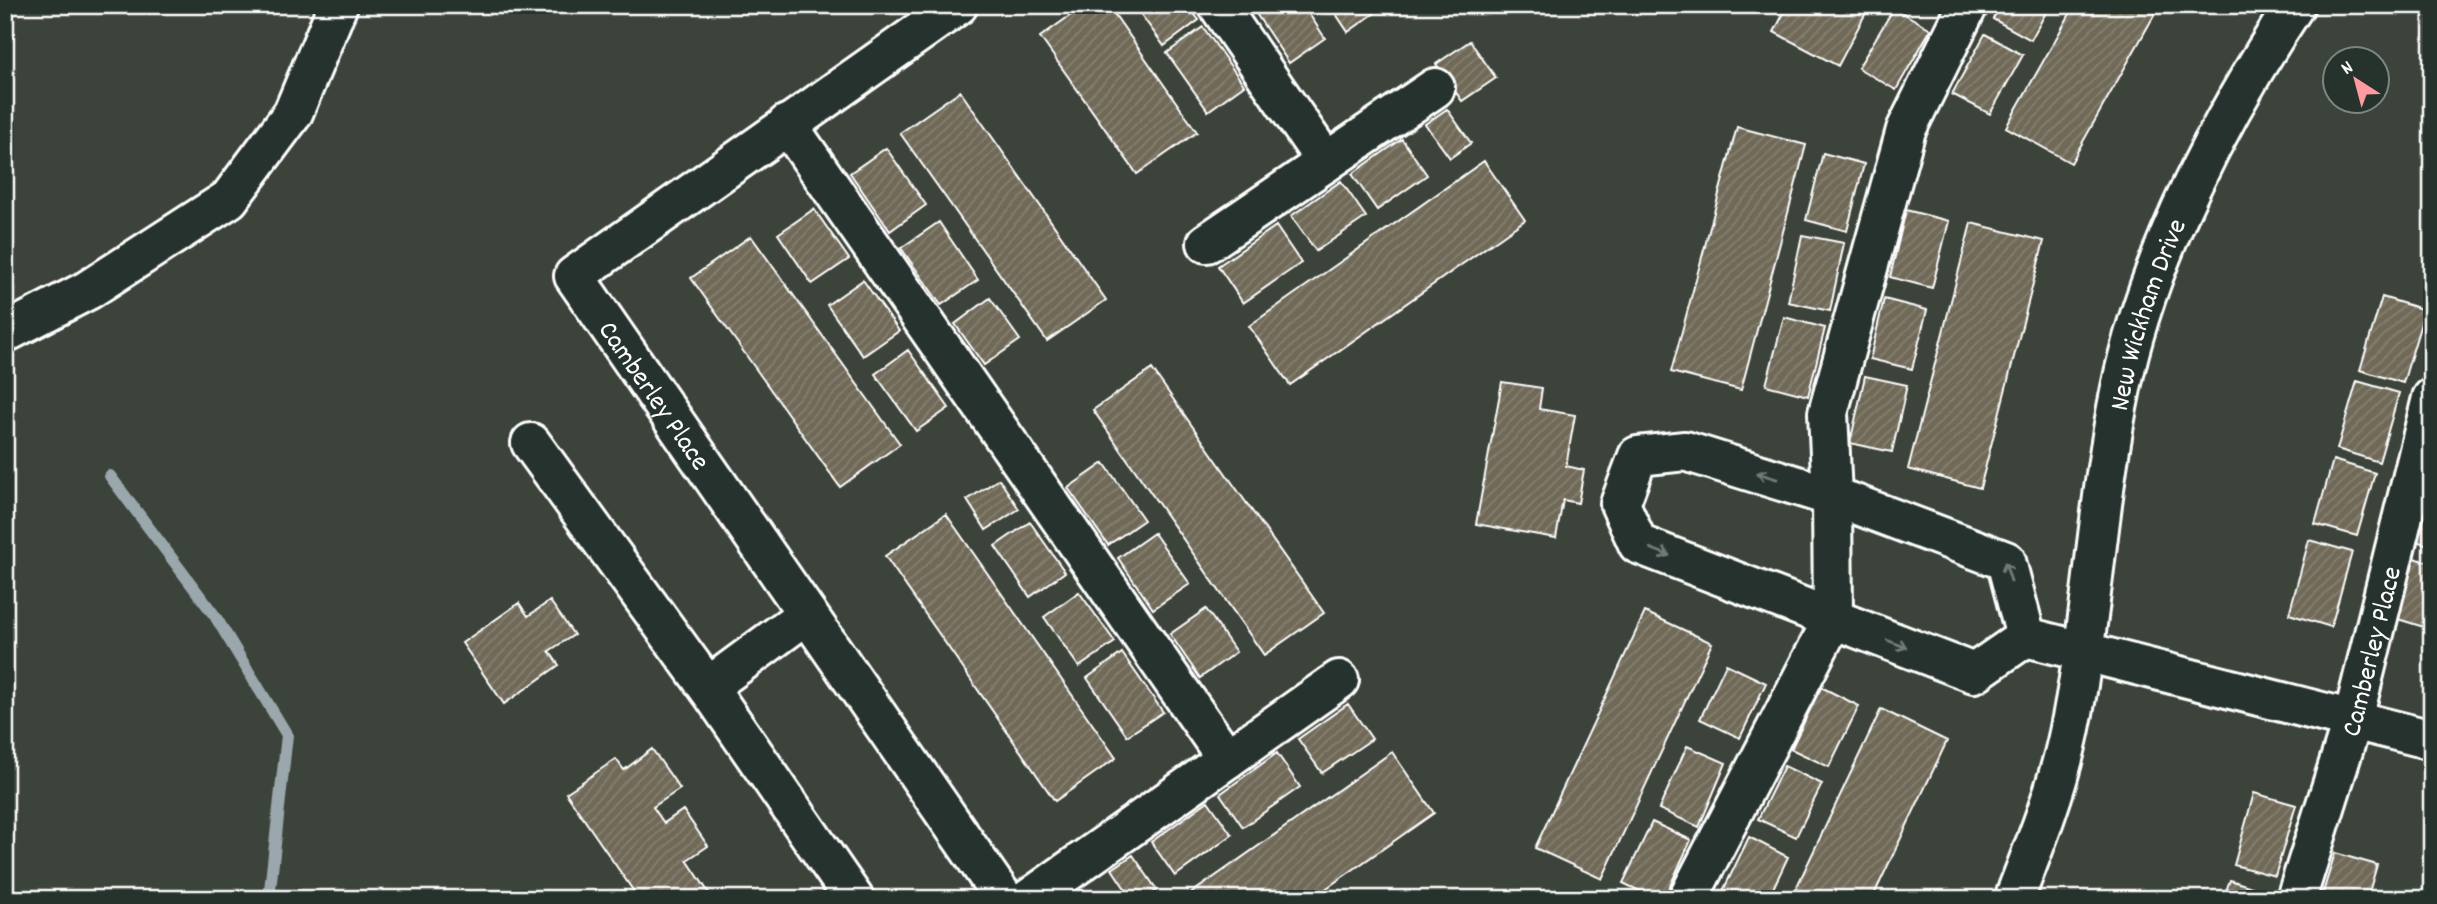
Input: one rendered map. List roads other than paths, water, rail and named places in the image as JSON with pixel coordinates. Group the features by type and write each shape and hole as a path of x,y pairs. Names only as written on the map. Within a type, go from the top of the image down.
{"street":[{"path":"5,332 88,290 229,199 293,113 338,5"},
{"name":"Camberley Place","path":"958,5 574,276 1004,899"},
{"path":"1218,5 1326,162"},
{"path":"1688,899 1833,619 1828,413 1906,130 1968,5"},
{"name":"New Wickham Drive","path":"2014,899 2037,842 2068,734 2121,387 2144,302 2184,205 2221,129 2263,53 2295,5"},
{"path":"1207,243 1435,88"},
{"path":"787,124 1227,759"},
{"name":"Camberley Place","path":"2296,899 2353,719 2432,398"},
{"path":"531,443 708,687 854,899"},
{"path":"2026,637 2006,561 1832,496 1685,451 1637,456 1620,504 1638,544 1974,673 2026,637 2432,740"},
{"path":"708,687 807,614"},
{"path":"1029,899 1339,680"}],"waterway":[{"path":"110,476 215,616 287,735 269,899"}]}
